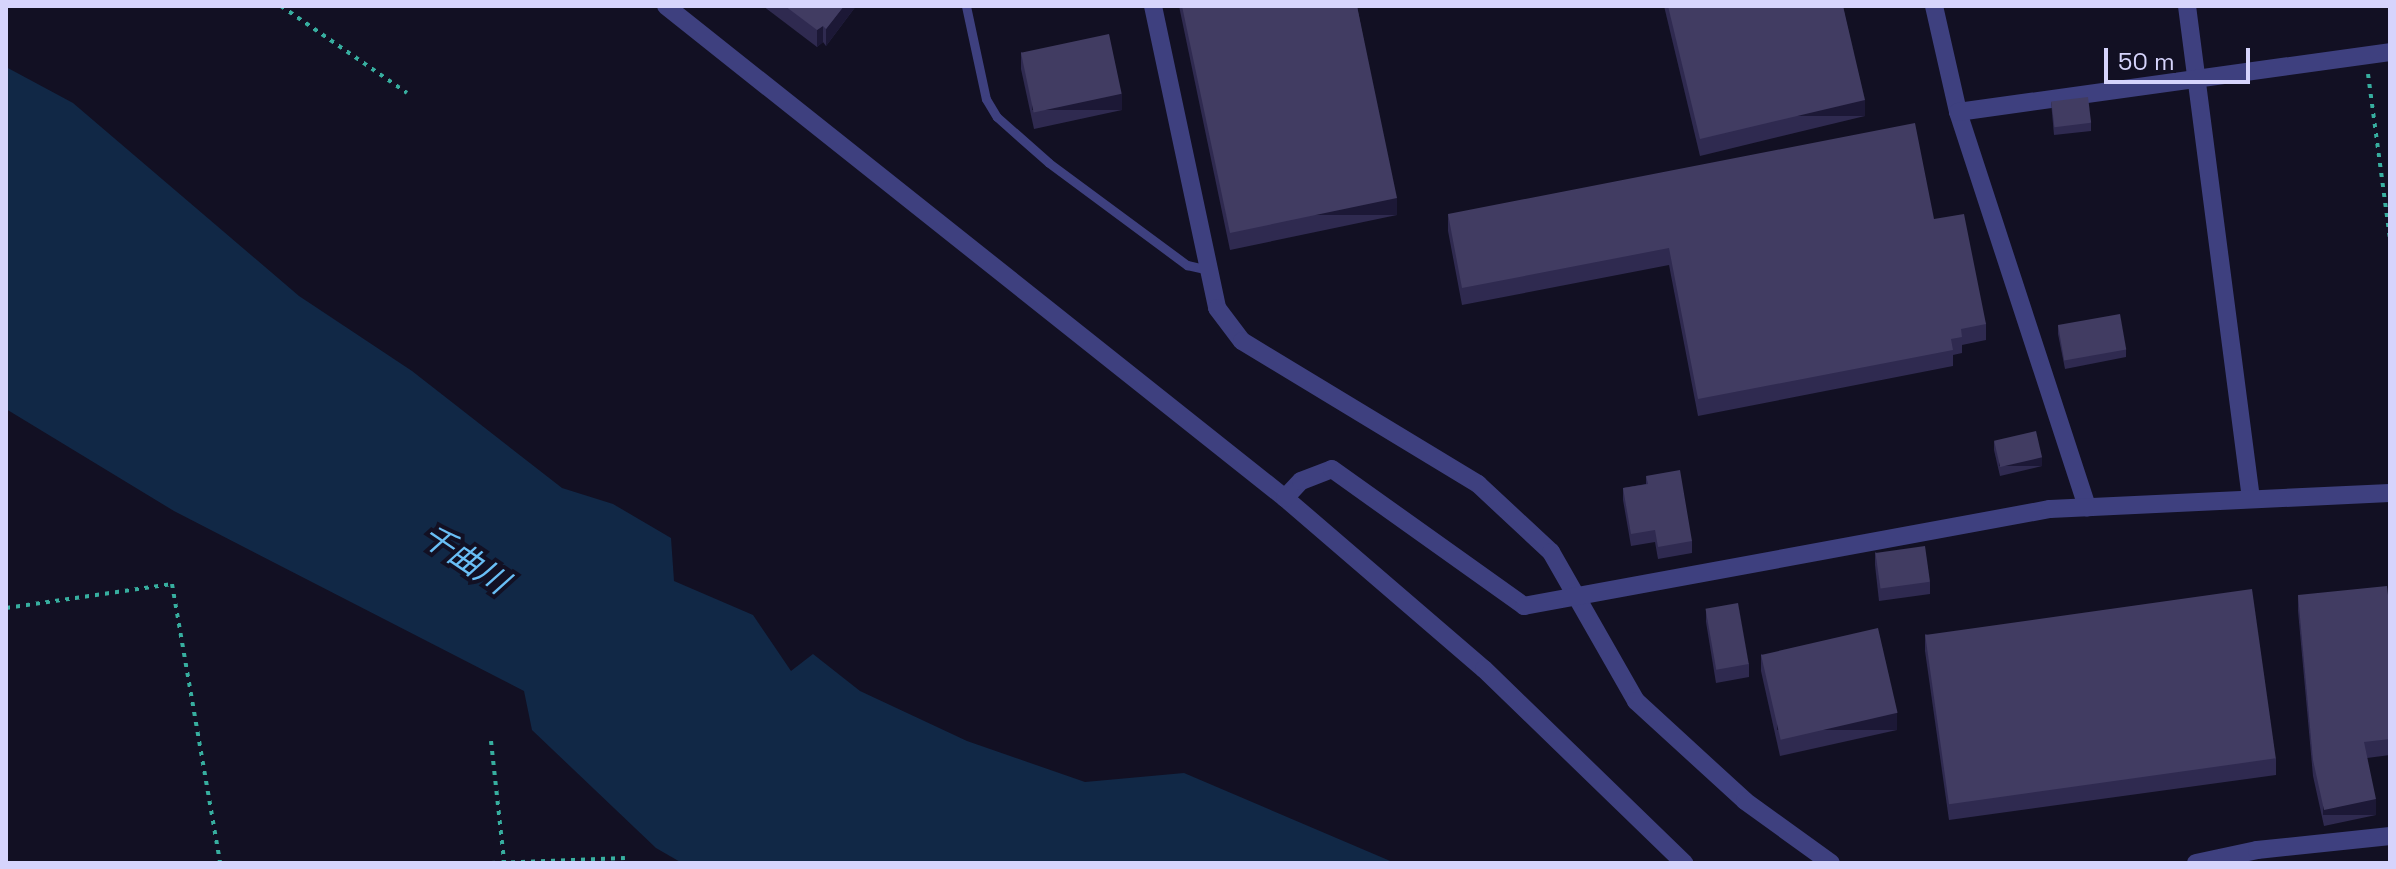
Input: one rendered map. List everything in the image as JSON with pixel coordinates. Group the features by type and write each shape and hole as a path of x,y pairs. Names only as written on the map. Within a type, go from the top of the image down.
{"street":[{"path":"666,6 1285,498 1484,669 1684,863"},
{"path":"1153,6 1212,271 1217,308 1242,341 1478,484 1551,552 1636,701 1745,801 1831,863"},
{"path":"1934,6 1958,112 2087,507"},
{"path":"2187,6 2251,497"},
{"path":"1958,112 2390,52"},
{"path":"1285,498 1301,481 1332,469 1524,606 1937,528 2087,507 2251,497 2390,493"},
{"path":"2196,863 2257,850 2390,836"}],"lane":[{"path":"966,6 986,99 997,117 1049,163 1187,265 1212,271"}],"path":[{"path":"281,6 407,93"},
{"path":"2365,55 2390,238"},
{"path":"6,608 172,584 220,863"},
{"path":"491,741 504,862"},
{"path":"491,863 625,858"}],"water":[{"name":"千曲川","path":"6,67 73,103 299,296 412,371 562,488 613,504 671,538 674,581 753,615 791,671 813,654 860,691 967,741 1085,782 1184,773 1395,863 682,863 656,848 532,730 524,691 174,511 6,409"}],"building":[{"path":"785,6 844,6 826,29 823,26 817,30"},
{"path":"1182,6 1357,6 1397,198 1230,233"},
{"path":"1668,6 1843,6 1865,100 1700,139"},
{"path":"1109,34 1122,94 1034,112 1021,53"},
{"path":"2088,97 2091,123 2054,127 2051,102"},
{"path":"1915,123 1934,219 1964,214 1986,324 1961,329 1962,337 1951,339 1953,350 1698,399 1669,248 1462,288 1448,214"},
{"path":"2120,314 2126,349 2064,360 2058,325"},
{"path":"2036,431 2042,457 2000,467 1994,441"},
{"path":"1680,470 1692,541 1658,547 1655,530 1631,534 1623,488 1648,484 1646,476"},
{"path":"1925,546 1930,582 1880,589 1875,553"},
{"path":"2387,586 2390,613 2390,739 2364,742 2376,799 2324,810 2313,760 2298,595"},
{"path":"2252,589 2276,758 1949,804 1925,635"},
{"path":"1738,603 1749,664 1716,670 1706,609"},
{"path":"1878,628 1898,713 1781,740 1761,655"}]}
